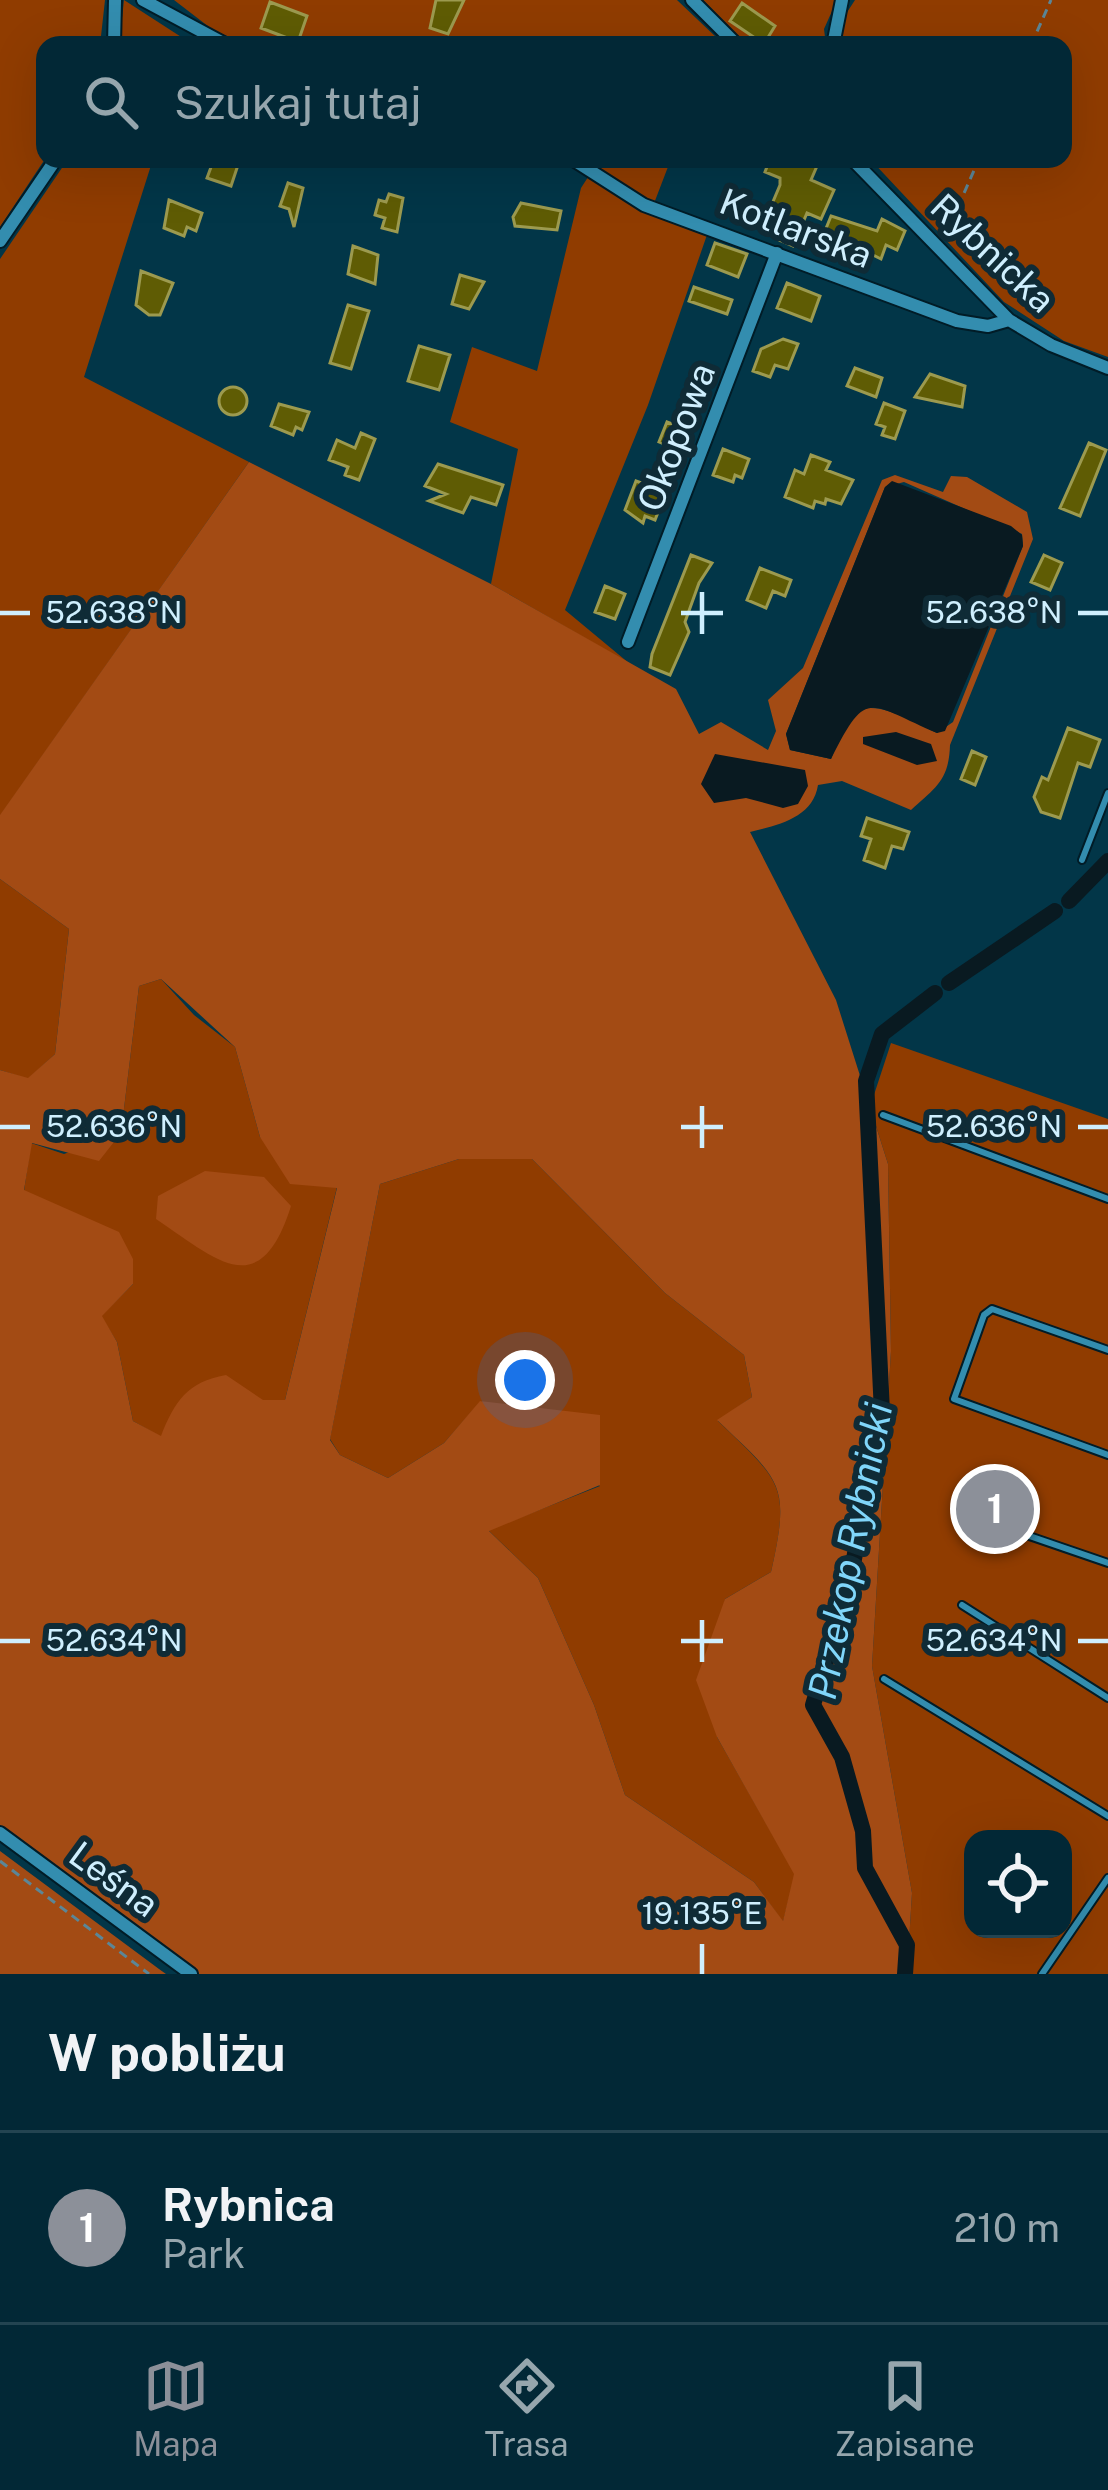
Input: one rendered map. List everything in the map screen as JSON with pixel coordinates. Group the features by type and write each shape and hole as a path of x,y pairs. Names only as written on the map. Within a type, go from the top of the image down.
{"street":[{"path":"114,36 115,0"},
{"path":"143,0 210,36"},
{"path":"692,0 728,36"},
{"path":"833,36 842,0"},
{"path":"0,241 50,168"},
{"name":"Kotlarska","path":"586,168 644,205 957,321 988,326 1010,320"},
{"name":"Rybnicka","path":"861,168 1010,320 1051,345 1108,368"},
{"name":"Okopowa","path":"628,642 777,253"},
{"name":"Leśna","path":"0,1833 191,1974"}],"lane":[{"path":"1082,860 1108,793"},
{"path":"883,1115 1108,1199"},
{"path":"1108,1350 992,1310 984,1315 954,1399 1108,1455"},
{"path":"971,1516 1108,1563"},
{"path":"962,1605 1108,1698"},
{"path":"884,1678 1108,1816"},
{"path":"1042,1974 1108,1878"}],"path":[{"path":"1035,36 1051,0"},
{"path":"940,247 975,168"},
{"path":"0,1861 149,1974"}],"shaded area":[{"path":"0,0 105,0 101,36 36,36 39,168 0,227"},
{"path":"124,0 180,36 120,36"},
{"path":"174,0 677,0 715,36 227,36"},
{"path":"703,0 837,0 825,36 738,36"},
{"path":"855,0 1108,0 1108,357 1064,341 1004,302 878,168 1072,168 1072,36 839,36 840,23"},
{"path":"62,168 150,168 84,377 249,462 0,816 0,259"},
{"path":"598,168 668,168 653,206"},
{"path":"590,174 708,232 648,405 565,610 630,664 491,584 518,449 450,422 472,347 537,371 581,188"},
{"path":"249,462 491,584 676,689 699,734 721,722 768,750 776,731 768,700 803,668 882,480 895,475 943,492 951,476 967,477 1027,512 1033,539 950,745 944,776 934,789 911,810 842,781 818,785 802,813 750,832 836,1000 888,1164 891,1351 872,1666 912,1893 907,1974 198,1974 0,1827 0,1070 28,1078 55,1054 69,929 0,879 0,815","holes":["904,482 1022,534 1023,546 953,722 937,733 895,713 862,709 846,723 831,759 790,750 786,734 885,487","161,979 235,1047 260,1137 290,1184 337,1188 285,1400 263,1400 226,1375 213,1378 184,1395 161,1436 133,1421 117,1342 102,1316 133,1284 133,1259 119,1232 24,1190 32,1143 99,1161 121,1133 139,986","459,1159 532,1159 665,1293 744,1355 752,1397 717,1420 755,1457 776,1486 780,1501 777,1542 771,1572 725,1599 696,1680 717,1737 794,1874 783,1921 754,1882 625,1795 594,1705 538,1578 489,1531 600,1485 600,1415 480,1401 444,1443 388,1478 340,1455 330,1440 380,1184"]},
{"path":"0,879 69,929 55,1054 28,1079 0,1070"},
{"path":"161,979 194,1015 235,1047 260,1137 337,1187 285,1400 263,1400 161,1437 133,1421 117,1342 101,1316 133,1284 24,1191 31,1143 64,1154 121,1133 139,986"},
{"path":"891,1043 1108,1119 1108,1974 907,1974 912,1893 872,1666 891,1351 888,1164 870,1107"},
{"path":"459,1159 532,1159 665,1293 744,1355 752,1397 718,1421 768,1472 780,1502 780,1520 771,1572 725,1599 717,1737 795,1874 783,1922 754,1882 625,1795 594,1705 538,1578 488,1530 600,1486 481,1401 444,1443 388,1478 340,1455 330,1439 380,1184"},
{"path":"205,1171 264,1177 291,1206 279,1236 251,1264 217,1259 156,1219 158,1196"},
{"path":"0,1851 159,1969 166,1974 0,1974"}],"water":[{"path":"892,481 1011,526 1022,535 1023,546 945,731 937,733 871,708 853,720 831,759 790,750 786,734 885,487"},
{"path":"896,732 931,744 937,761 917,765 863,744 863,737"},
{"path":"715,754 805,770 808,786 798,804 783,808 746,798 714,803 701,784"}],"building":[{"path":"436,0 464,0 448,34 430,28"},
{"path":"270,2 307,16 300,36 261,28"},
{"path":"742,3 775,26 769,36 752,36 730,21"},
{"path":"211,168 237,168 231,186 207,178"},
{"path":"767,168 816,168 811,180 834,190 821,219 807,213 793,246 779,240 784,228 767,216 780,178 765,172"},
{"path":"288,183 303,188 294,227 289,209 280,206"},
{"path":"389,194 403,198 397,232 382,228 385,218 375,215 379,200 386,202"},
{"path":"169,200 202,213 196,231 187,227 184,236 164,228"},
{"path":"521,203 561,211 557,230 515,226 513,217"},
{"path":"831,216 877,231 882,219 905,231 897,250 886,245 881,259 825,231"},
{"path":"715,243 747,254 738,277 707,265"},
{"path":"353,246 378,255 375,284 348,274"},
{"path":"141,271 173,283 160,315 149,315 136,305"},
{"path":"460,275 484,282 469,309 452,304"},
{"path":"787,283 820,296 811,321 777,308"},
{"path":"694,287 732,300 727,314 689,301"},
{"path":"348,305 369,311 351,369 330,363"},
{"path":"783,339 798,344 788,369 775,365 770,377 753,371 761,349"},
{"path":"419,346 450,355 439,390 408,381"},
{"path":"855,368 882,378 876,397 847,386"},
{"path":"930,374 965,386 962,407 915,397"},
{"path":"233,387 243,391 247,401 243,411 233,415 223,411 219,401 223,391"},
{"path":"884,403 905,411 895,439 882,435 885,427 876,424"},
{"path":"279,404 309,412 302,430 296,427 293,435 271,426"},
{"path":"667,422 688,430 680,450 659,442"},
{"path":"361,433 375,439 359,480 345,475 348,467 329,460 337,440 355,448"},
{"path":"1089,443 1106,450 1080,516 1060,508"},
{"path":"723,449 749,459 742,478 735,475 733,482 713,475"},
{"path":"811,455 830,462 826,470 853,480 841,504 826,499 825,504 815,501 813,508 785,497 795,470 804,474"},
{"path":"438,464 503,485 496,505 471,497 463,513 429,501 446,494 425,486"},
{"path":"636,481 666,492 655,520 645,516 643,523 625,510"},
{"path":"691,555 712,563 699,583 685,622 689,632 670,675 650,667 652,654"},
{"path":"1044,555 1062,563 1050,590 1031,582"},
{"path":"760,568 791,580 785,596 773,591 766,608 747,600"},
{"path":"605,586 625,594 615,619 595,612"},
{"path":"1068,728 1100,740 1090,767 1078,763 1060,818 1041,812 1034,797 1042,777 1048,780"},
{"path":"972,751 986,757 975,785 961,779"},
{"path":"867,818 909,832 903,849 892,846 885,868 864,860 871,839 861,836"}],"waterway":[{"name":"Przekop Rybnicki","path":"1069,901 1108,861"},
{"name":"Przekop Rybnicki","path":"949,983 1055,911"},
{"name":"Przekop Rybnicki","path":"905,1974 907,1945 865,1868 863,1831 842,1757 813,1705 850,1580 882,1412 866,1081 882,1034 935,993"}],"place":[{"name":"Rybnica","path":"995,1509"}]}
